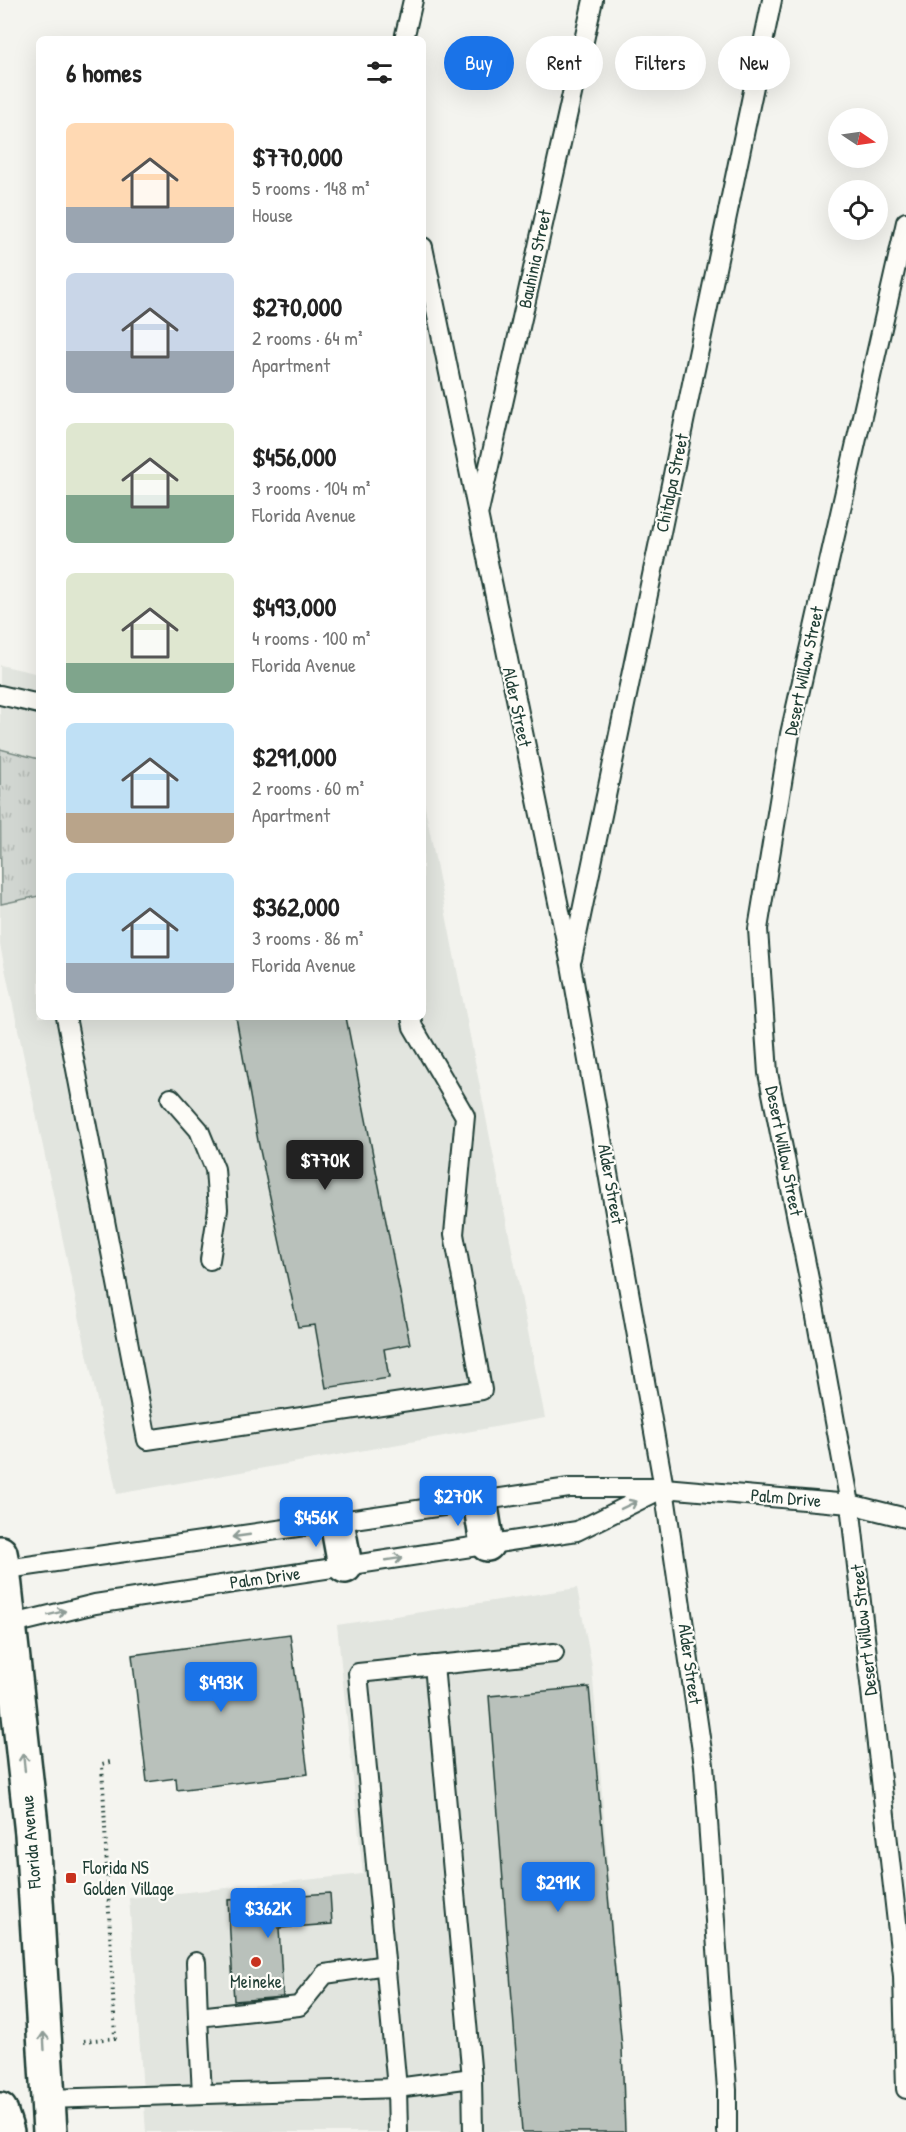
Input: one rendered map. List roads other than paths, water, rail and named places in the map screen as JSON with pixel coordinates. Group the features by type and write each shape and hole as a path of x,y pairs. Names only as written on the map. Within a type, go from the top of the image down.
{"main road":[{"path":"480,1501 487,1545"},
{"path":"337,1522 345,1566"},
{"name":"Florida Avenue","path":"1,1564 4,1623 32,1834 50,2132"},
{"path":"0,2110 7,2132"}],"lane":[{"path":"405,36 413,0"},
{"name":"Bauhinia Street","path":"478,518 592,0"},
{"name":"Chitalpa Street","path":"571,966 772,0"},
{"name":"Desert Willow Street","path":"906,222 790,734 758,929 768,1073 810,1284 850,1504 903,1976 906,2089"},
{"name":"Alder Street","path":"426,262 571,966 664,1488 704,1765 727,2090 727,2132"},
{"path":"0,695 36,703"},
{"path":"67,1020 147,1440 482,1390 454,1234 465,1116 413,1027 412,1020"},
{"path":"171,1098 200,1130 214,1169 218,1209 210,1260"},
{"name":"Palm Drive","path":"1,1564 90,1558 569,1488 664,1488 850,1504 906,1518"},
{"name":"Palm Drive","path":"4,1623 95,1604 577,1531 664,1488"},
{"path":"398,2132 397,2088 358,1673 554,1653"},
{"path":"434,1665 472,2078 472,2132"},
{"path":"196,1962 202,2094"},
{"path":"198,2017 299,2007 325,1974 386,1965"},
{"path":"47,2099 397,2088 472,2078"}],"place":[{"name":"Florida NS Golden Village","path":"71,1878"},
{"name":"Meineke","path":"256,1962"}]}
